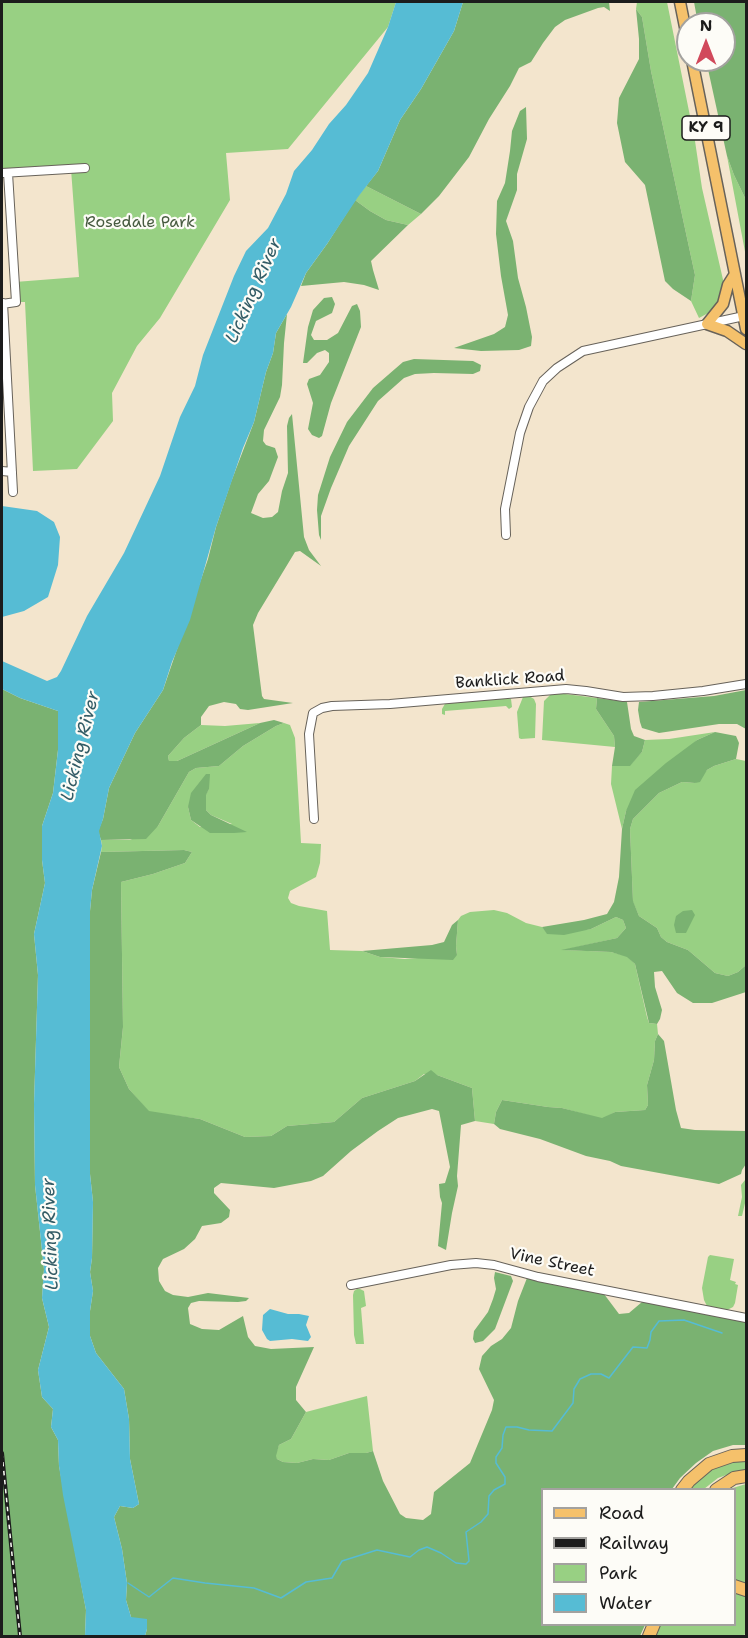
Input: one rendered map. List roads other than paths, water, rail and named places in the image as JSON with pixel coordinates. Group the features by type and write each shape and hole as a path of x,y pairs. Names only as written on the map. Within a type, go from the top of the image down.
{"highway":[{"path":"684,1488 709,1464 732,1456 747,1455"},
{"path":"719,1488 734,1478 747,1476"}],"main road":[{"name":"KY 9","path":"694,72 747,329"},
{"path":"735,274 728,285 723,304 707,324 727,331 747,344"}],"street":[{"path":"13,492 2,303 16,302 5,173 85,168"},
{"path":"506,535 506,509 520,433 529,407 543,381 556,368 584,351 744,316"},
{"path":"2,471 12,472"},
{"name":"Banklick Road","path":"314,819 309,734 311,718 316,710 332,706 390,704 566,689 623,697 653,696 747,684"},
{"name":"Vine Street","path":"351,1285 451,1264 476,1263 747,1318"}],"water":[{"name":"Licking River","path":"396,2 463,2 454,31 421,89 400,120 378,171 306,273 276,333 273,353 254,422 216,527 190,620 163,690 135,733 109,788 99,831 102,846 92,890 90,911 90,1174 93,1202 90,1272 93,1291 90,1336 96,1353 124,1389 129,1419 130,1459 139,1504 133,1508 120,1506 114,1517 122,1549 127,1583 126,1600 131,1617 147,1619 147,1629 145,1636 85,1636 86,1610 63,1495 58,1440 51,1427 53,1409 42,1397 38,1370 49,1327 42,1298 44,1269 35,1185 34,1104 38,975 34,934 45,883 42,826 53,793 58,750 58,711 2,689 2,661 47,681 57,677 61,671 87,616 124,553 160,476 180,417 195,386 203,355 246,251 268,228 286,194 294,171 368,73"},
{"path":"2,506 37,511 54,522 60,537 58,565 48,597 24,611 2,617"},
{"path":"270,1309 309,1316 306,1325 311,1337 308,1341 292,1339 270,1341 267,1339 262,1330 263,1315"}],"waterway":[{"path":"128,1583 149,1597 173,1578 254,1588 281,1598 306,1582 332,1578 342,1561 377,1550 410,1557 427,1547 456,1563 466,1564 469,1561 466,1532 488,1514 489,1496 505,1484 505,1477 496,1463 496,1457 502,1448 506,1427 552,1431 573,1403 574,1389 580,1379 591,1374 601,1374 609,1378 633,1347 647,1348 651,1332 659,1321 684,1320 722,1333"}],"railway":[{"path":"2,1453 20,1636"}],"park label":[{"name":"Rosedale Park","path":"140,223"}]}
